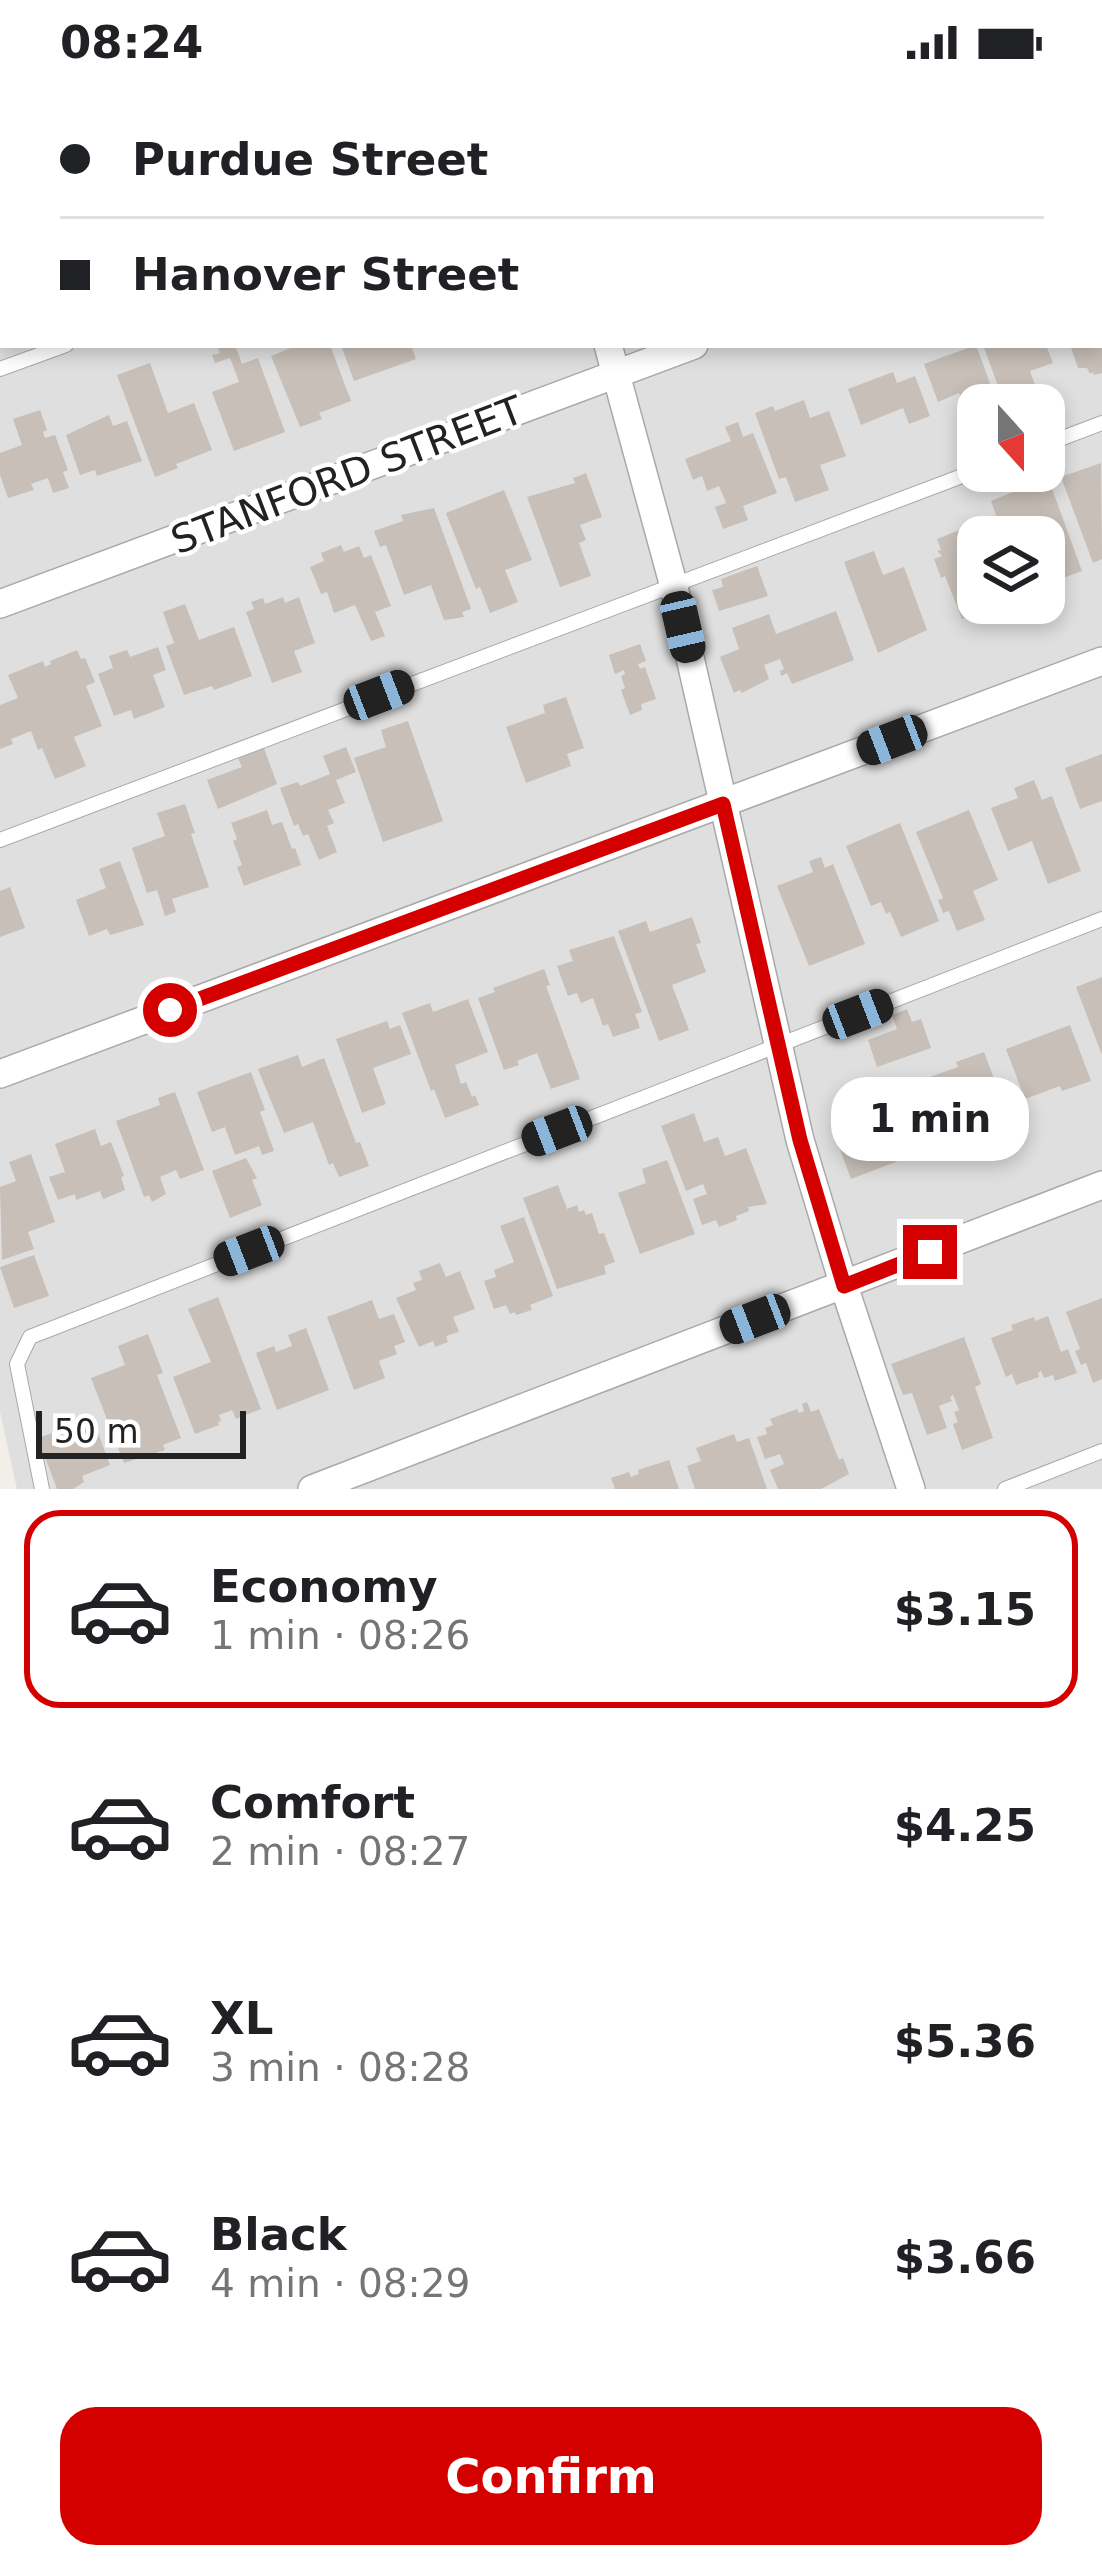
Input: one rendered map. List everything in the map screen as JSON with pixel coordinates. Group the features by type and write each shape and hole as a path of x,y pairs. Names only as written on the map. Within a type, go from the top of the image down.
{"street":[{"path":"609,348 674,583 800,1140 911,1489"},
{"name":"STANFORD STREET","path":"0,604 686,348"},
{"path":"0,1074 1102,661"},
{"path":"312,1489 1102,1185"}],"lane":[{"path":"0,370 58,348"},
{"path":"1065,437 1102,424"},
{"path":"0,840 957,478"},
{"path":"41,1489 17,1364 30,1336 1102,919"},
{"path":"1005,1489 1102,1451"}],"shaded area":[{"path":"0,348 1102,348 1102,1489 17,1489 0,1412"}],"building":[{"path":"218,348 236,348 242,364 258,358 285,432 234,451 212,392 239,382 230,358 215,363 212,355 220,353"},
{"path":"291,348 331,348 351,401 319,413 322,419 300,427 271,356"},
{"path":"342,348 412,348 416,359 354,381"},
{"path":"977,348 990,384 957,384 957,394 938,402 924,364"},
{"path":"984,348 1047,348 1053,363 1030,371 1035,384 997,384"},
{"path":"1071,348 1102,348 1102,373 1078,368"},
{"path":"150,363 168,413 194,403 212,450 155,477 117,375"},
{"path":"893,372 897,383 915,376 930,416 909,424 903,408 861,425 848,389"},
{"path":"804,400 810,418 829,411 846,456 820,465 829,490 795,502 786,477 779,479 755,413"},
{"path":"40,410 45,438 55,435 68,470 63,472 69,488 53,493 48,478 31,484 34,490 8,498 0,475 0,453 22,445 13,419"},
{"path":"109,415 113,426 127,421 142,461 97,476 95,470 80,475 66,435"},
{"path":"738,422 743,437 753,433 777,493 743,506 748,520 723,529 715,507 726,503 719,486 707,491 702,476 693,480 685,459 731,441 725,427"},
{"path":"1101,463 1102,559 1093,563 1065,488 1065,476"},
{"path":"586,473 602,517 580,525 586,540 579,543 591,576 560,587 527,497 575,483 573,478"},
{"path":"504,490 532,560 505,570 518,602 490,613 446,513"},
{"path":"1013,492 1053,492 1062,516 996,516 991,501"},
{"path":"434,508 471,609 462,612 464,617 444,620 431,585 404,595 386,545 380,547 374,531 403,521 401,515"},
{"path":"1065,524 1082,571 1065,577"},
{"path":"957,531 957,606 934,559 942,556 937,539"},
{"path":"341,545 344,552 359,546 364,558 371,555 391,606 375,612 385,636 371,641 355,605 334,613 327,592 321,594 310,567 324,561 321,553"},
{"path":"874,551 883,575 904,567 927,630 878,653 844,562"},
{"path":"757,566 768,596 719,611 712,590 723,587 721,579"},
{"path":"283,597 285,603 299,597 315,643 294,651 302,672 272,683 246,612 254,609 251,602 263,598 265,604"},
{"path":"185,604 199,640 234,627 252,676 184,695 166,646 174,643 163,612"},
{"path":"836,611 854,660 792,684 787,673 781,676 780,659 764,665 769,679 734,693 720,657 739,649 732,628 769,614 776,634"},
{"path":"640,644 646,661 638,664 640,669 645,667 656,699 641,704 642,710 630,715 621,690 625,688 624,670 615,674 609,655"},
{"path":"158,647 166,670 153,675 165,707 134,719 131,710 114,716 98,674 113,668 109,656 127,650 130,657"},
{"path":"77,650 95,682 86,686 102,726 74,737 86,766 55,779 31,731 0,749 0,705 18,698 8,675 43,661 45,667"},
{"path":"566,697 584,748 567,754 571,766 526,783 506,727 545,713 543,705"},
{"path":"408,721 443,821 383,842 354,758 386,747 381,730"},
{"path":"346,747 356,772 336,780 345,803 328,810 334,823 327,826 337,852 319,860 308,834 303,836 298,824 294,826 280,788 330,774 323,756"},
{"path":"264,748 277,784 218,809 207,780 242,767 238,758"},
{"path":"1102,754 1102,801 1080,809 1065,768"},
{"path":"1034,780 1042,800 1052,796 1081,871 1048,884 1032,841 1008,851 991,808 1018,798 1014,788"},
{"path":"185,804 209,887 172,899 176,912 165,916 157,890 147,893 132,848 165,836 157,813"},
{"path":"267,810 272,825 282,822 301,865 244,886 231,823"},
{"path":"969,810 998,880 973,891 985,920 957,931 949,911 943,913 938,900 943,898 916,832"},
{"path":"900,823 939,921 901,937 881,902 871,906 846,846"},
{"path":"821,857 825,868 833,864 865,944 809,966 777,886 813,872 809,861"},
{"path":"120,861 144,925 89,936 76,900 106,888 99,869"},
{"path":"10,887 25,928 0,937 0,891"},
{"path":"692,917 706,972 672,985 689,1030 659,1041 618,931 646,921 650,932"},
{"path":"614,936 642,1012 635,1014 640,1028 613,1037 608,1024 603,1026 593,998 581,1003 577,993 568,996 557,966 573,961 569,950"},
{"path":"544,969 580,1079 551,1089 537,1053 504,1070 478,998"},
{"path":"1102,977 1102,1055 1076,987"},
{"path":"468,999 488,1052 455,1065 461,1084 466,1082 479,1105 445,1118 402,1013 430,1003 433,1012"},
{"path":"907,1009 912,1022 921,1019 931,1048 877,1067 868,1040 897,1029 892,1015"},
{"path":"387,1021 390,1029 400,1025 411,1054 373,1068 386,1104 362,1113 336,1039"},
{"path":"1070,1025 1091,1081 1025,1099 1006,1049"},
{"path":"984,1052 1007,1113 994,1118 996,1124 946,1140 924,1079"},
{"path":"298,1055 302,1067 324,1058 369,1166 339,1177 333,1163 329,1165 313,1122 284,1133 258,1069"},
{"path":"251,1072 274,1151 262,1155 259,1146 235,1155 225,1127 212,1132 197,1092"},
{"path":"175,1092 204,1170 180,1179 176,1170 160,1177 166,1194 152,1202 149,1195 144,1197 116,1121 160,1105 158,1098"},
{"path":"907,1096 927,1150 851,1179 837,1141 899,1118 892,1101"},
{"path":"694,1113 704,1142 718,1137 725,1156 746,1148 767,1204 748,1207 737,1220 719,1227 716,1220 702,1225 693,1199 707,1194 703,1184 686,1191 661,1126"},
{"path":"95,1129 101,1146 111,1142 125,1190 103,1199 100,1191 76,1200 75,1194 58,1200 49,1177 65,1172 55,1144"},
{"path":"31,1154 55,1222 28,1232 34,1249 2,1260 0,1187 16,1181 9,1162"},
{"path":"246,1158 257,1178 252,1180 262,1205 230,1218 212,1171"},
{"path":"667,1160 695,1234 640,1254 618,1193 646,1183 642,1169"},
{"path":"558,1185 567,1209 577,1205 579,1212 592,1213 615,1262 604,1266 606,1274 557,1289 523,1198"},
{"path":"524,1217 553,1296 516,1315 506,1305 494,1309 484,1281 496,1277 494,1270 514,1262 500,1226"},
{"path":"34,1255 49,1296 14,1308 0,1267"},
{"path":"440,1263 446,1277 460,1271 475,1309 453,1317 459,1332 446,1336 448,1342 419,1347 396,1298 416,1290 413,1283 422,1280 419,1271"},
{"path":"218,1297 261,1409 236,1419 232,1410 219,1415 219,1425 195,1434 173,1377 211,1362 188,1309"},
{"path":"1102,1298 1102,1379 1093,1383 1086,1363 1081,1365 1075,1351 1080,1349 1066,1312"},
{"path":"372,1300 379,1319 394,1314 405,1342 394,1346 397,1354 379,1361 385,1378 354,1390 327,1317"},
{"path":"1048,1316 1061,1352 1068,1349 1077,1373 1055,1381 1053,1375 1044,1378 1041,1371 1039,1377 1016,1385 1012,1374 1006,1377 991,1338 1013,1330 1011,1325"},
{"path":"306,1328 329,1390 277,1410 256,1353 292,1346 288,1335"},
{"path":"148,1334 163,1373 157,1375 181,1438 163,1445 165,1450 124,1463 91,1378 125,1365 118,1346"},
{"path":"964,1337 993,1438 962,1450 953,1424 958,1422 954,1412 959,1410 953,1395 952,1401 939,1406 947,1428 927,1435 912,1393 903,1395 891,1364"},
{"path":"807,1402 811,1412 819,1409 849,1474 821,1489 778,1489 770,1470 784,1464 780,1454 765,1459 757,1437 767,1434 765,1428 773,1425 770,1419 804,1411 802,1404"},
{"path":"95,1425 110,1465 82,1476 84,1482 73,1489 57,1489 38,1438 55,1432 57,1439"},
{"path":"734,1434 737,1442 749,1438 767,1489 695,1489 687,1466 701,1461 696,1448"},
{"path":"669,1460 679,1489 615,1489 611,1478 629,1472 631,1477"}],"route":[{"path":"170,1010 723,804 776,1046 844,1286 930,1252"}]}
